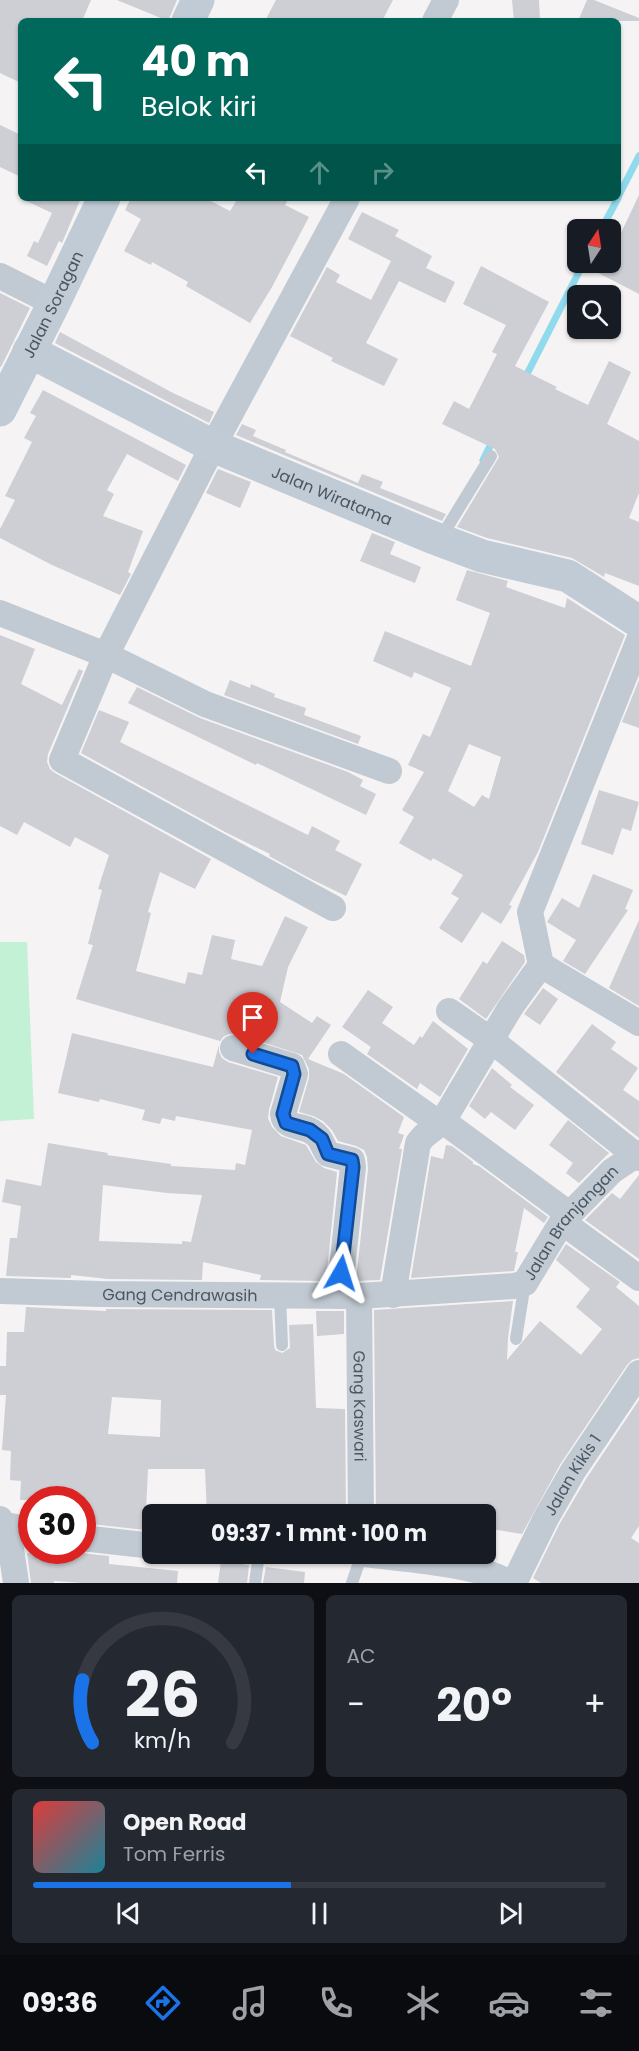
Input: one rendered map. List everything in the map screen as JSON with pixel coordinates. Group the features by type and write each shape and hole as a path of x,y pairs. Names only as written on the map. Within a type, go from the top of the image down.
{"street":[{"path":"189,18 198,0"},
{"path":"437,18 446,0"},
{"name":"Jalan Soragan","path":"5,389 29,351 54,303 103,201"},
{"path":"333,908 62,760 106,656 213,446 345,201"},
{"path":"0,276 54,303"},
{"name":"Jalan Wiratama","path":"29,351 213,446 482,556 568,576 639,622"},
{"path":"0,614 106,656 205,704 389,771"},
{"path":"393,1295 418,1143 442,1122 510,1008 541,965 530,912 639,640"},
{"path":"541,965 639,1023"},
{"path":"449,1011 491,1040 638,1156"},
{"name":"Gang Kaswari","path":"234,1048 292,1066 294,1074 283,1120 310,1130 322,1139 328,1154 352,1160 349,1296 360,1504"},
{"path":"341,1054 442,1122 639,1278"},
{"name":"Jalan Branjangan","path":"349,1296 504,1288 525,1283 565,1218 612,1171 638,1156"},
{"name":"Gang Cendrawasih","path":"0,1291 349,1296"},
{"name":"Jalan Kikis 1","path":"511,1583 573,1471 639,1373"},
{"path":"0,1519 11,1549 16,1583"},
{"path":"0,1524 18,1527"},
{"path":"96,1540 142,1545"},
{"path":"430,1564 483,1572 511,1583"}],"lane":[{"path":"440,540 491,456"},
{"path":"516,1339 525,1283"},
{"path":"280,1296 282,1345"},
{"path":"255,1583 258,1564"},
{"path":"352,1583 359,1564"}],"green space":[{"path":"0,942 27,942 34,1119 0,1121"}],"building":[{"path":"0,0 91,0 83,18 18,18 18,82 0,73"},
{"path":"117,0 177,0 169,18 161,18"},
{"path":"276,0 393,0 384,18 267,18"},
{"path":"512,0 539,0 540,18 514,18"},
{"path":"587,0 594,0 639,18 639,21 621,21 621,18 579,18"},
{"path":"0,125 18,134 18,176 0,167"},
{"path":"639,195 639,294 598,273 621,273 621,233"},
{"path":"26,201 80,201 62,243 59,241 47,266 27,256 34,241 38,243 52,213"},
{"path":"130,201 211,201 230,211 236,201 287,201 285,205 309,217 250,323 186,286 188,282 152,262 151,265 124,251 141,219 125,210"},
{"path":"362,212 399,230 395,236 432,256 426,268 455,282 445,303 399,281 366,343 398,359 384,386 331,361 333,358 290,336 327,267 340,275 336,282 371,300 391,261 348,239"},
{"path":"481,266 549,302 515,366 588,405 609,361 631,372 607,424 639,441 639,493 629,518 639,522 639,586 605,573 604,577 572,558 487,538 457,527 499,457 495,449 442,424 454,401 469,409 497,354 492,352 506,325 463,304"},
{"path":"0,293 30,308 1,367 0,367"},
{"path":"60,332 173,393 214,412 209,423 55,343"},
{"path":"43,390 186,465 178,481 127,454 107,490 114,494 103,516 143,531 128,572 131,574 120,595 52,565 0,538 0,529 15,500 5,496 32,442 24,438 36,416 30,413"},
{"path":"242,424 256,430 253,436 286,450 285,452 358,483 362,474 383,482 380,488 446,514 442,521 236,435"},
{"path":"218,469 251,482 240,508 206,493"},
{"path":"372,533 395,542 390,554 421,567 415,583 360,561"},
{"path":"467,570 508,581 506,587 565,608 567,598 625,635 538,852 509,905 512,906 501,924 482,912 462,943 439,928 459,898 451,894 463,875 399,843 414,817 402,810 424,772 408,765 423,734 430,737 451,688 414,672 412,678 373,661 385,631 471,666 490,613 456,600","holes":["469,744 501,757 489,799 482,795 474,807 448,791"]},
{"path":"0,635 35,649 21,684 62,705 79,669 83,671 48,754 47,762 50,769 211,859 195,889 160,872 148,912 151,913 136,971 185,984 188,972 202,975 212,935 235,940 231,959 262,966 285,916 308,927 288,967 280,1002 312,1023 317,1016 331,1025 308,1059 344,1074 404,1117 398,1133 404,1135 399,1149 402,1149 380,1280 356,1281 368,1169 367,1157 364,1150 338,1141 323,1121 299,1112 309,1078 309,1069 302,1055 237,1034 223,1037 219,1043 220,1041 76,999 93,945 88,944 102,890 98,889 109,855 75,837 70,847 24,822 17,835 0,826"},
{"path":"230,680 250,688 251,684 275,694 274,697 306,708 304,715 361,736 358,744 224,695"},
{"path":"639,680 639,728 622,722"},
{"path":"137,687 200,718 348,772 363,780 360,786 376,794 366,815 128,703"},
{"path":"99,710 129,722 120,742 308,835 312,826 340,841 335,850 362,864 346,896 81,753"},
{"path":"599,790 639,802 631,831 622,828 613,855 581,844"},
{"path":"593,874 633,890 625,909 628,910 585,974 563,961 576,940 547,922 562,898 579,908"},
{"path":"639,920 639,1006 609,988"},
{"path":"502,941 524,955 525,962 486,1019 459,999 483,961 487,964"},
{"path":"543,988 558,999 540,1025 524,1014"},
{"path":"368,990 393,1007 382,1023 414,1045 420,1036 422,1038 433,1021 468,1049 440,1097 420,1083 417,1089 367,1054 371,1047 342,1027"},
{"path":"592,1024 616,1042 611,1049 638,1068 623,1090 639,1101 639,1138 556,1072"},
{"path":"72,1033 213,1067 219,1045 222,1058 228,1062 278,1077 268,1118 272,1127 281,1136 306,1145 316,1162 324,1168 337,1172 326,1281 260,1280 261,1275 203,1262 202,1280 108,1279 71,1275 71,1278 6,1276 10,1238 17,1238 21,1206 2,1202 6,1179 41,1186 48,1143 108,1153 107,1155 171,1164 171,1166 235,1170 236,1163 245,1165 252,1130 176,1116 175,1121 162,1118 160,1124 142,1120 145,1110 100,1099 99,1102 58,1093","holes":["103,1185 202,1195 191,1242 182,1241 182,1244 99,1241"]},
{"path":"492,1068 512,1085 510,1087 534,1105 515,1130 491,1112 485,1119 469,1106"},
{"path":"568,1120 609,1153 579,1183 566,1173 573,1163 549,1145"},
{"path":"446,1145 452,1146 473,1164 479,1166 548,1217 544,1223 524,1208 515,1252 518,1252 514,1271 411,1278 431,1156 443,1159"},
{"path":"639,1175 639,1259 585,1220 612,1193 620,1199"},
{"path":"566,1244 620,1282 616,1287 639,1306 639,1358 627,1365 561,1463 522,1534 496,1530 496,1504 376,1504 374,1310 513,1301 507,1360 540,1321 581,1355 602,1329 576,1307 590,1289 556,1260"},
{"path":"26,1307 106,1311 106,1309 272,1310 274,1346 275,1350 282,1353 290,1348 289,1325 313,1324 316,1408 345,1409 346,1504 207,1504 205,1469 148,1469 146,1504 142,1504 142,1530 96,1525 96,1486 21,1486 21,1481 10,1480 11,1451 2,1450 6,1395 0,1395 0,1366 6,1366 7,1332 24,1332","holes":["112,1397 161,1400 160,1437 108,1434"]},
{"path":"316,1311 344,1311 344,1334 317,1336"},
{"path":"639,1400 639,1526 631,1538 639,1543 639,1583 541,1583 533,1578 559,1525 586,1479"},
{"path":"96,1555 109,1556 109,1564 178,1571 177,1583 54,1581 54,1583 31,1583 28,1564 96,1564"},
{"path":"221,1564 249,1565 247,1583 218,1583"},
{"path":"266,1567 305,1572 304,1583 263,1583"}],"waterway":[{"path":"621,191 639,156"},
{"path":"607,219 616,201"},
{"path":"524,380 578,273"},
{"path":"483,460 494,438"}],"route":[{"path":"253,1054 294,1068 283,1120 310,1130 322,1139 326,1153 353,1162 341,1273"}]}
